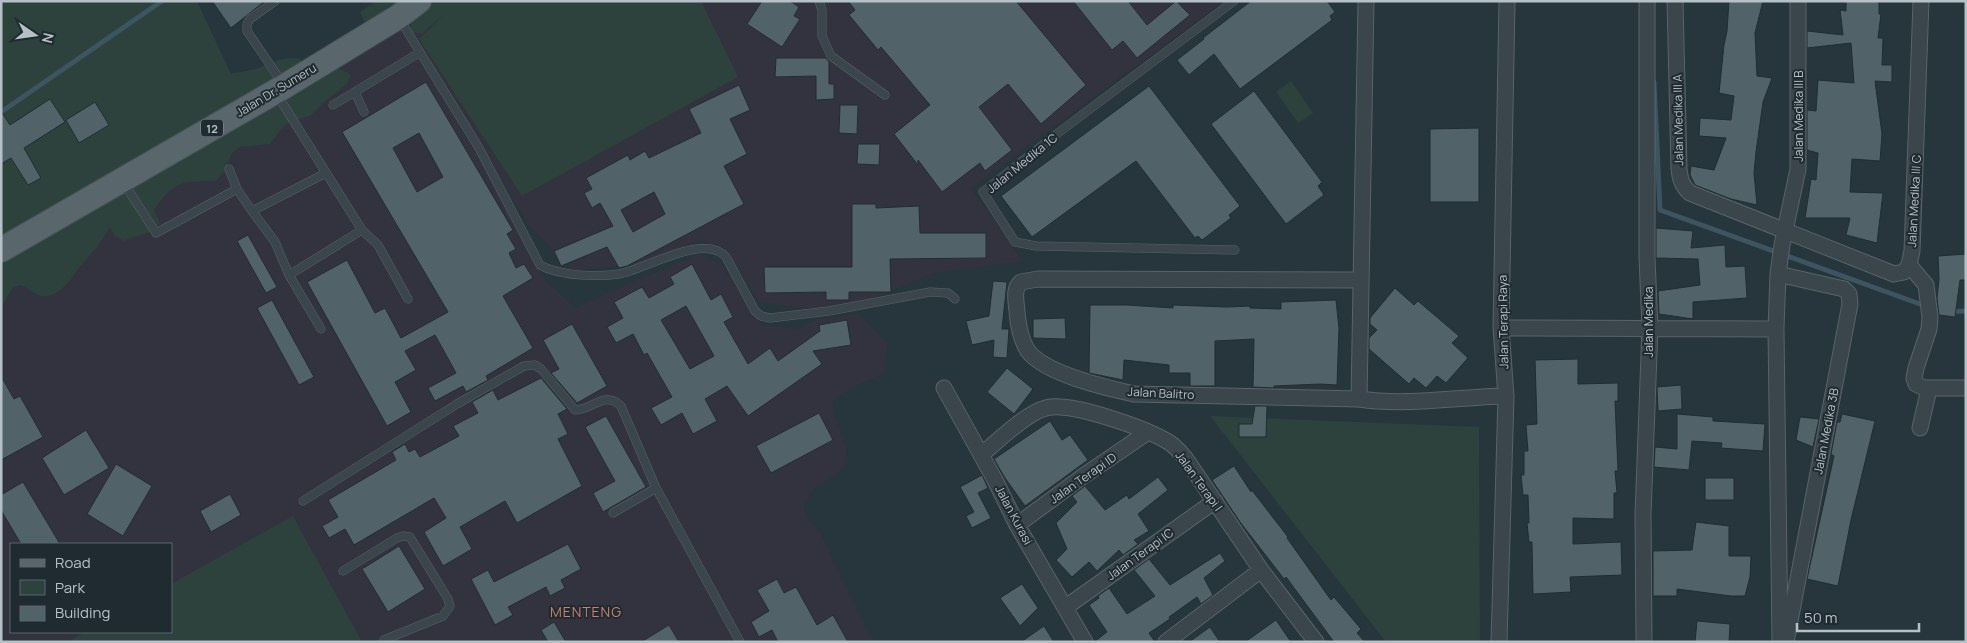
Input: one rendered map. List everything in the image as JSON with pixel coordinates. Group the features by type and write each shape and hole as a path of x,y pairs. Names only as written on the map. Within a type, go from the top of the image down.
{"main road":[{"name":"Jalan Dr. Sumeru","path":"1,250 280,89 398,17 419,1"}],"street":[{"path":"1359,399 1366,1"},
{"name":"Jalan Terapi Raya","path":"1499,642 1506,396 1501,328 1507,1"},
{"name":"Jalan Medika","path":"1644,642 1643,514 1650,327 1647,248 1647,1"},
{"name":"Jalan Medika III A","path":"1675,1 1679,169 1682,184 1690,193 1786,230"},
{"name":"Jalan Medika III B","path":"1786,230 1798,169 1798,1"},
{"name":"Jalan Medika III C","path":"1786,230 1894,274 1904,272 1909,265 1913,233 1921,1"},
{"path":"1780,642 1776,329 1779,272 1786,230"},
{"path":"1909,265 1928,288 1930,317 1929,329 1916,368 1922,386 1920,428"},
{"name":"Jalan Medika 3B","path":"1779,272 1844,289 1849,294 1850,304 1786,642"},
{"name":"Jalan Balitro","path":"1361,280 1038,279 1020,282 1015,290 1021,336 1032,356 1040,362 1091,384 1134,394 1359,399 1384,402 1506,396"},
{"path":"1501,328 1650,327 1776,329"},
{"path":"1922,386 1966,388"},
{"name":"Jalan Kurasi","path":"944,388 1018,525 1085,642"},
{"name":"Jalan Terapi I","path":"981,455 1027,418 1049,407 1073,409 1148,432 1172,444 1179,450 1261,570 1316,642"},
{"name":"Jalan Terapi ID","path":"1018,525 1082,477 1148,432"},
{"name":"Jalan Terapi IC","path":"1066,607 1214,501"},
{"path":"1166,642 1261,570"}],"lane":[{"path":"275,1 250,20 247,24 247,31 326,174 362,230 378,245 408,299"},
{"path":"819,1 822,10 822,36 831,56 885,95"},
{"name":"Jalan Medika 1C","path":"1234,1 1054,136 984,192 1015,242 1021,244 1036,246 1234,250"},
{"path":"398,17 479,148 540,265 546,268 591,275 622,274 659,259 699,250 716,251 726,257 755,311 761,316 770,318 829,311 930,292 948,293 955,299"},
{"path":"333,105 419,53"},
{"path":"355,92 364,112"},
{"path":"229,170 237,189 275,242 289,275 321,329"},
{"path":"252,211 326,174"},
{"path":"122,181 156,233 237,189"},
{"path":"289,275 362,230"},
{"path":"303,501 457,404 530,364 541,369 575,410 583,409 606,398 621,406 656,488 740,642"},
{"path":"613,513 656,488"},
{"path":"343,571 397,538 403,536 410,537 448,598 450,606 443,616 384,640"}],"shaded area":[{"path":"431,1 1224,1 971,188 1023,261 935,273 867,300 823,310 759,302 726,248 700,241 639,264 574,271 528,225 409,25"},
{"path":"399,24 477,147 545,280 576,308 700,254 721,264 761,325 798,329 818,319 859,314 888,343 884,374 853,387 835,399 833,404 835,418 846,445 848,462 835,475 812,490 804,505 808,519 821,534 873,642 1,642 1,267"}],"green space":[{"path":"1,1 197,1 231,74 254,70 279,60 291,58 300,59 305,67 335,68 351,75 347,84 310,116 290,122 282,128 270,144 240,147 232,153 224,172 216,181 186,183 173,188 154,210 160,223 154,231 123,241 115,236 110,227 94,251 59,291 46,296 38,295 21,285 13,287 1,308","holes":["50,99 64,123 32,143 17,120","95,102 79,142 66,120"]},
{"path":"375,1 701,1 738,77 522,196 419,39 444,15 421,34 411,32 410,15 373,24 364,21 360,12"},
{"path":"1291,81 1313,113 1298,123 1276,92"},
{"path":"1210,416 1479,427 1480,642 1386,642"},
{"path":"293,516 362,642 67,642 83,633 172,633 172,583"}],"building":[{"path":"212,1 265,1 231,28"},
{"path":"762,1 790,1 799,7 794,16 800,19 782,47 747,24"},
{"path":"848,1 1016,1 1086,85 1041,124 1008,84 979,107 1012,150 985,171 980,163 942,192 918,160 918,165 894,134 930,105 881,47 878,50 849,15 855,10"},
{"path":"1073,1 1128,1 1147,25 1176,1 1190,15 1137,58 1123,41 1112,50"},
{"path":"1251,1 1327,1 1335,12 1330,16 1332,20 1240,89 1214,54 1189,75 1177,60"},
{"path":"1729,1 1763,1 1755,33 1757,76 1772,78 1763,102 1756,152 1754,173 1757,205 1731,199 1695,185 1690,175 1691,166 1714,170 1726,138 1699,136 1700,118 1731,120 1734,96 1719,93"},
{"path":"1846,1 1879,1 1879,14 1881,14 1878,38 1883,38 1882,65 1892,65 1892,82 1875,81 1882,134 1880,161 1852,159 1850,192 1883,193 1877,243 1846,235 1850,218 1805,218 1811,179 1816,180 1818,153 1807,150 1807,110 1816,111 1818,80 1854,83 1851,43 1807,48 1807,31 1843,35 1840,10 1846,11"},
{"path":"776,58 826,58 829,62 829,84 834,84 834,99 816,100 816,76 775,77"},
{"path":"426,82 513,230 507,234 516,249 509,253 516,268 524,264 533,278 503,296 533,348 486,376 488,380 466,392 463,386 435,401 428,388 456,373 435,335 405,351 416,370 395,382 411,412 387,426 307,282 347,260 375,313 385,308 401,338 448,312 342,132","holes":["419,133 443,177 417,192 393,148"]},
{"path":"739,85 750,110 730,119 747,154 724,166 744,204 627,266 619,268 607,247 561,266 554,251 613,226 600,203 592,208 584,193 592,189 586,178 628,155 630,160 645,151 649,158 701,133 689,109","holes":["654,192 665,214 633,232 621,210"]},
{"path":"1149,86 1240,206 1229,215 1231,218 1202,240 1198,236 1195,238 1136,161 1032,237 1001,196"},
{"path":"1254,91 1322,182 1318,186 1324,195 1286,224 1211,124"},
{"path":"50,99 65,122 24,148 41,178 28,185 11,158 1,164 1,111 10,125"},
{"path":"95,102 109,125 79,143 66,120"},
{"path":"840,105 858,105 857,134 839,133"},
{"path":"1479,128 1479,202 1430,202 1430,129"},
{"path":"858,144 880,144 879,165 857,164"},
{"path":"852,204 876,204 876,208 919,206 920,233 986,233 986,258 890,259 891,292 849,292 849,300 826,300 826,292 765,293 764,267 852,267"},
{"path":"1656,228 1693,231 1691,248 1725,245 1726,267 1745,266 1747,298 1693,302 1693,319 1659,314 1658,291 1700,285 1698,259 1656,258"},
{"path":"248,235 277,287 266,293 237,241"},
{"path":"1966,254 1966,280 1960,280 1955,317 1939,315 1937,298 1939,279 1938,256"},
{"path":"692,264 711,300 721,294 733,317 724,322 748,364 770,348 778,361 820,331 819,325 847,320 851,345 813,351 822,364 748,416 727,386 705,399 717,421 693,434 682,413 661,425 651,408 672,397 647,353 644,355 633,334 616,343 607,327 623,318 614,302 642,287 649,298 674,284 670,277","holes":["686,306 714,356 690,369 661,320"]},
{"path":"993,281 1007,282 1002,329 1009,329 1007,358 993,357 994,340 972,345 966,321 989,316"},
{"path":"1395,288 1414,305 1418,301 1459,336 1452,343 1468,358 1446,383 1437,376 1426,388 1414,378 1409,384 1369,349 1369,338 1377,330 1370,324 1370,318"},
{"path":"272,300 314,377 299,385 257,308"},
{"path":"1336,300 1339,328 1337,385 1253,387 1254,339 1215,341 1215,386 1190,386 1190,373 1169,373 1169,365 1124,360 1123,380 1089,373 1090,305 1173,308 1173,305 1250,306 1250,308 1281,309 1281,302"},
{"path":"1065,318 1066,339 1033,338 1033,319"},
{"path":"572,324 607,386 577,403 551,373 559,369 543,340"},
{"path":"1578,359 1578,384 1618,383 1618,401 1615,401 1618,471 1615,471 1617,493 1614,493 1614,519 1573,518 1573,544 1621,542 1622,575 1570,577 1571,592 1533,594 1532,542 1529,542 1527,523 1529,523 1528,495 1523,495 1521,475 1524,475 1524,451 1528,451 1526,425 1537,424 1535,360"},
{"path":"1007,368 1033,389 1014,414 987,392"},
{"path":"1,376 14,399 20,396 43,437 1,460"},
{"path":"541,378 567,409 558,414 568,434 558,439 582,486 517,523 505,501 460,527 472,549 443,566 424,532 446,518 434,498 354,545 345,529 329,538 322,526 338,517 328,500 396,460 392,452 405,444 409,452 415,449 420,457 459,436 453,426 478,413 472,402 493,390 498,400"},
{"path":"1681,385 1682,409 1658,411 1657,387"},
{"path":"1255,406 1267,406 1266,437 1239,437 1239,424 1252,424"},
{"path":"819,413 833,440 771,473 756,446"},
{"path":"1677,414 1713,417 1713,421 1765,424 1763,451 1721,448 1722,443 1692,441 1689,470 1654,467 1655,447 1677,449"},
{"path":"1842,414 1875,421 1851,520 1838,586 1807,579 1834,456 1831,454 1837,422 1840,422"},
{"path":"606,416 646,487 603,512 593,493 615,481 585,427"},
{"path":"1800,417 1819,419 1813,447 1796,440"},
{"path":"1050,421 1062,440 1070,435 1088,460 1025,506 994,459"},
{"path":"86,430 109,468 64,495 42,458"},
{"path":"116,464 152,486 123,536 87,514"},
{"path":"1234,466 1251,492 1251,489 1288,537 1331,600 1334,597 1361,629 1357,633 1365,642 1334,642 1286,577 1284,579 1240,522 1212,480"},
{"path":"982,475 988,488 978,493 991,518 972,528 966,516 974,512 960,487"},
{"path":"1158,477 1168,490 1138,514 1149,531 1134,540 1138,544 1123,555 1119,550 1097,571 1089,562 1072,577 1056,560 1067,549 1056,523 1077,502 1072,496 1085,486 1105,510 1127,495 1129,499"},
{"path":"1705,478 1734,478 1734,500 1705,500"},
{"path":"23,482 59,543 20,543 1,510 1,495"},
{"path":"230,494 241,515 211,532 200,511"},
{"path":"1696,522 1729,526 1729,556 1751,556 1750,577 1745,596 1677,589 1677,596 1653,596 1653,551 1692,550"},
{"path":"568,544 581,569 561,580 565,588 550,596 546,587 508,607 513,615 495,625 471,579 488,570 494,582"},
{"path":"399,546 425,589 388,612 362,569"},
{"path":"1220,553 1225,561 1204,578 1213,595 1201,604 1197,597 1149,633 1155,642 1094,642 1107,632 1089,605 1099,598 1098,596 1109,588 1127,614 1155,596 1134,570 1149,559 1170,585"},
{"path":"777,579 784,593 796,587 817,625 833,615 848,642 778,642 772,630 759,637 751,622 769,611 757,590"},
{"path":"1022,584 1038,608 1020,626 1000,598"},
{"path":"1276,620 1291,642 1245,642"},
{"path":"1697,621 1730,624 1729,642 1695,642"},
{"path":"554,622 566,642 548,642 541,630"},
{"path":"669,625 679,642 641,642"},
{"path":"1044,626 1054,642 1021,642"},
{"path":"1210,627 1220,642 1189,642"}],"waterway":[{"path":"1,112 162,1"},
{"path":"1654,82 1660,210 1942,312 1966,311"}],"district":[{"name":"MENTENG","path":"586,611"}]}
